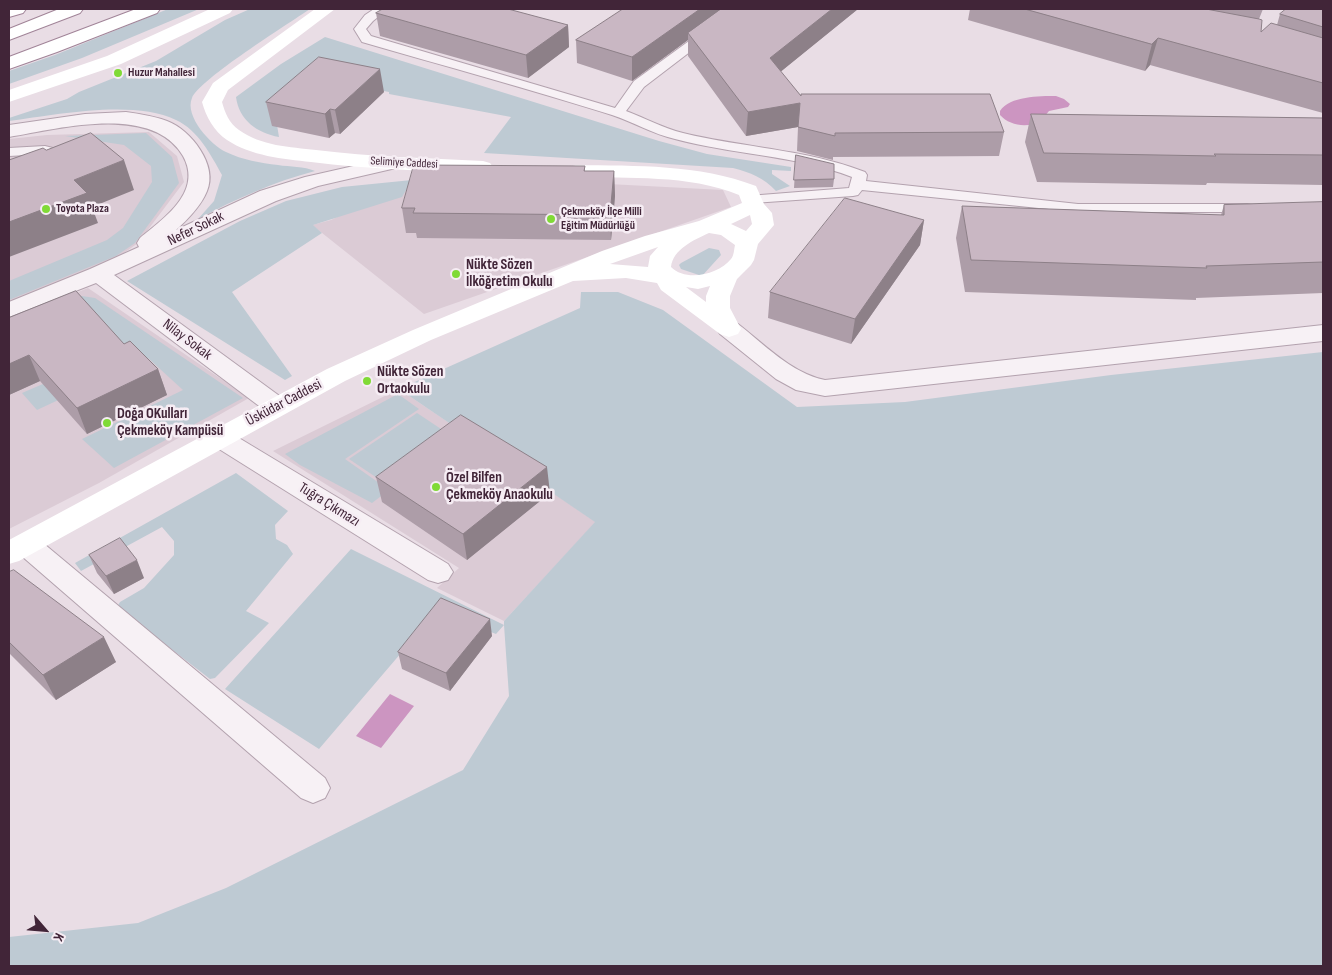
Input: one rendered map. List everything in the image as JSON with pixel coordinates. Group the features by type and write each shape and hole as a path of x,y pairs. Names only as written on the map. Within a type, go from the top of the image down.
{"main road":[{"path":"9,12 17,9"},
{"path":"9,35 74,9"},
{"path":"9,62 51,48 151,9"},
{"path":"9,96 114,60 224,9"},
{"name":"Selimiye Caddesi","path":"326,9 220,87 212,102 215,115 227,130 237,138 274,150 331,159 389,164 506,168"},
{"path":"556,170 650,174 726,181 748,191 761,213 762,225 747,243 743,260 726,276 718,296 718,308 729,329"},
{"path":"729,329 669,285 667,276 659,268 661,256 684,236 753,202"},
{"path":"569,274 602,258 635,246 701,228 716,226 736,233 747,243"},
{"path":"569,274 626,271 698,282 726,276"},
{"name":"Üsküdar Caddesi","path":"18,549 276,406 336,376 422,335 569,274"}],"street":[{"path":"9,130 96,120 134,120 161,126 180,140 195,158 199,167 201,181 197,194 184,210 131,259"},
{"name":"Nefer Sokak","path":"9,310 169,243 239,208 276,193 312,181 389,164"},
{"name":"Nilay Sokak","path":"98,274 276,406"},
{"path":"729,329 785,373 805,384 825,388 1323,332"},
{"name":"Tuğra Çıkmazı","path":"220,438 438,572"},
{"path":"18,549 313,788"}],"lane":[{"path":"382,9 369,18 360,29 366,39 618,112 681,137 791,154 842,167 860,175 858,185 853,192 753,202"},
{"path":"618,112 639,84 740,9"},
{"path":"9,152 39,149 63,154 85,164"},
{"path":"36,164 63,154"},
{"path":"858,185 1078,208 1227,209 1266,207"}],"shaded area":[{"path":"168,9 199,9 82,58 9,84 9,71 55,55"},
{"path":"250,9 310,9 227,65 198,89 192,98 191,105 195,121 213,143 226,152 252,161 302,167 315,171 284,180 198,219 214,201 222,175 208,151 184,124 158,114 138,110 94,110 9,121 9,118 67,99 79,92 156,61 225,20"},
{"path":"325,37 659,141 707,154 791,167 791,171 772,170 772,174 790,186 776,191 756,176 733,168 484,153 511,117 389,94 389,92 338,82 274,107 279,137 263,132 250,124 241,112 236,97 281,64"},
{"path":"1056,96 1070,104 1068,107 1049,111 1042,119 1031,125 1014,124 1000,115 1000,111 1011,102 1025,98"},
{"path":"149,132 177,156 184,182 138,243 117,258 9,302 9,139 47,135"},
{"path":"146,133 172,157 179,183 135,243 116,256 9,300 9,281 107,240 123,228 152,182 151,166 124,145 65,136"},
{"name":"Nükte Sözen İlköğretim Okulu","path":"494,178 723,190 731,207 424,314 312,225 331,220 412,180"},
{"path":"412,180 402,197 313,225 322,233 232,292 292,376 285,380 127,281 240,221 286,201 342,187"},
{"path":"709,248 719,250 721,255 702,276 681,269 679,265 681,263"},
{"name":"Doğa OKulları Çekmeköy Kampüsü","path":"88,288 249,398 99,483 9,529 9,320"},
{"path":"581,292 618,292 663,310 797,407 905,402 1111,375 1323,352 1323,966 9,966 9,937 138,923 226,888 463,770 509,696 504,621 595,522 399,389 580,308"},
{"path":"82,296 95,298 243,398 114,468 82,439 183,390 148,358 37,410 22,393 122,350 72,300"},
{"name":"Özel Bilfen Çekmeköy Anaokulu","path":"399,389 596,522 504,621 437,588 459,568 273,451"},
{"path":"398,394 419,409 345,459 389,490 372,503 300,465 285,454"},
{"path":"417,413 459,441 392,488 349,459"},
{"path":"236,473 288,511 275,525 276,539 287,545 293,554 246,611 269,623 215,678 210,679 117,607 120,602 144,588 174,555 174,541 162,527 81,571 75,563"},
{"path":"351,549 504,625 496,634 437,611 319,749 225,689"},
{"path":"390,694 414,706 381,748 356,736"}],"building":[{"path":"383,9 508,9 568,25 526,55 376,13"},
{"path":"623,9 700,9 632,57 576,40"},
{"path":"721,9 832,9 770,58 801,96 801,94 990,94 1004,132 835,133 835,136 798,127 800,103 748,112 688,33"},
{"path":"1025,9 1206,9 1259,19 1262,20 1261,32 1271,23 1323,38 1323,83 1158,38 1152,44"},
{"path":"1286,9 1323,9 1323,27 1280,14"},
{"path":"319,57 380,69 335,110 330,109 325,114 266,102"},
{"path":"1031,114 1323,118 1323,155 1214,154 1216,156 1044,153"},
{"path":"91,133 124,160 74,180 87,193 9,222 9,160 43,148 46,150"},
{"path":"796,155 834,164 834,179 794,180"},
{"path":"414,165 585,166 584,171 614,171 610,215 413,213 415,208 402,208"},
{"path":"845,198 924,220 855,319 770,292"},
{"path":"1323,202 1323,262 1206,266 1207,268 971,260 962,206 1224,215 1224,205"},
{"path":"76,291 124,344 130,341 158,369 77,408 29,355 9,364 9,318"},
{"path":"461,415 547,467 463,534 376,477"},
{"path":"120,538 137,560 106,576 89,555"},
{"path":"14,570 104,637 43,675 9,642 9,572"},
{"path":"441,598 490,619 446,673 398,652"}],"place":[{"name":"Huzur Mahallesi","path":"118,73"},
{"name":"Toyota Plaza","path":"46,209"},
{"name":"Çekmeköy İlçe Milli Eğitim Müdürlüğü","path":"551,219"},
{"name":"Nükte Sözen İlköğretim Okulu","path":"456,274"},
{"name":"Nükte Sözen Ortaokulu","path":"367,381"},
{"name":"Doğa OKulları Çekmeköy Kampüsü","path":"107,423"},
{"name":"Özel Bilfen Çekmeköy Anaokulu","path":"436,487"}]}
